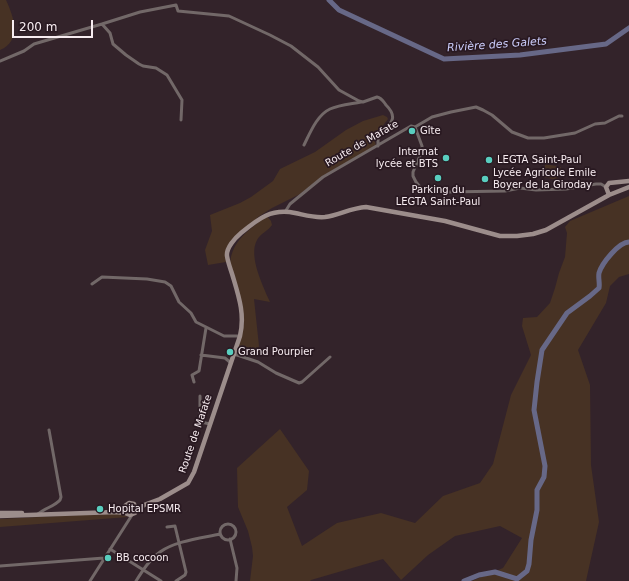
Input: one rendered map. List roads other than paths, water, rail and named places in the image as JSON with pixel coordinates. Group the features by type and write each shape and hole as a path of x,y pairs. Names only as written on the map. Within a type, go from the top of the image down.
{"main road":[{"name":"Route de Mafate","path":"606,187 609,183 629,181"},
{"path":"606,187 609,194"},
{"name":"Route de Mafate","path":"130,513 144,505 160,499 188,483 194,472 243,324 228,258 228,251 238,235 256,222 271,213 291,212 321,217 355,208 373,207 445,221 500,236 518,236 546,230 609,194 629,187"},
{"name":"Route de Mafate","path":"125,506 129,503 144,505"},
{"path":"0,516 116,512 130,513 136,507 134,504"},
{"path":"116,512 125,506 130,513"},
{"path":"0,513 37,514"}],"street":[{"path":"0,61 24,51 34,44 140,12 176,5 178,11 229,16 270,34 291,46 318,67 339,90 363,102"},
{"path":"102,24 111,35 113,44 126,55 143,66 156,68 170,78 182,100 181,120"},
{"path":"304,145 316,122 329,109 380,97 392,111 392,122 378,138 378,146"},
{"path":"415,127 432,117 474,107 487,112 512,132 528,138 544,138 575,133 594,124 605,123 622,116"},
{"name":"Route de Mafate","path":"285,212 290,204 324,177 411,126 415,127 422,146 422,151 413,172 416,182 421,188 447,192 505,191 520,188 553,190 596,184 601,184 606,187"},
{"path":"290,204 291,212"},
{"path":"92,284 102,277 147,279 165,282 171,286 179,302 191,313 195,322 224,336 240,336"},
{"path":"194,382 192,375 200,371 201,355 206,328"},
{"path":"234,354 258,362 276,373 299,383 302,382 330,356"},
{"path":"201,355 226,358 231,363"},
{"path":"200,396 200,420 210,424"},
{"path":"37,514 59,502 61,496 49,430"},
{"path":"90,581 127,522 130,513"},
{"path":"220,534 221,529 228,524 235,530 235,534 230,539"},
{"path":"167,527 175,526 186,572 185,575 176,581"},
{"path":"136,581 143,570 160,552 179,544 220,534"},
{"path":"220,534 225,539 230,539"},
{"path":"230,539 237,568 236,581"},
{"path":"110,549 161,581"},
{"path":"0,566 104,558"}],"waterway":[{"name":"Rivière des Galets","path":"329,0 339,10 444,59 520,55 606,44 629,28"},
{"path":"464,581 479,575 495,572 517,579 527,571 537,510 537,490 544,477 545,466 534,410 542,350 567,313 599,288 599,273 607,259 621,245 629,242"}],"place":[{"name":"Gîte","path":"412,131"},
{"name":"Internat lycée et BTS","path":"446,158"},
{"name":"LEGTA Saint-Paul","path":"489,160"},
{"name":"Parking du LEGTA Saint-Paul","path":"438,178"},
{"name":"Lycée Agricole Emile Boyer de la Giroday","path":"485,179"},
{"name":"Grand Pourpier","path":"230,352"},
{"name":"Hopital EPSMR","path":"100,509"},
{"name":"BB cocoon","path":"108,558"}]}
